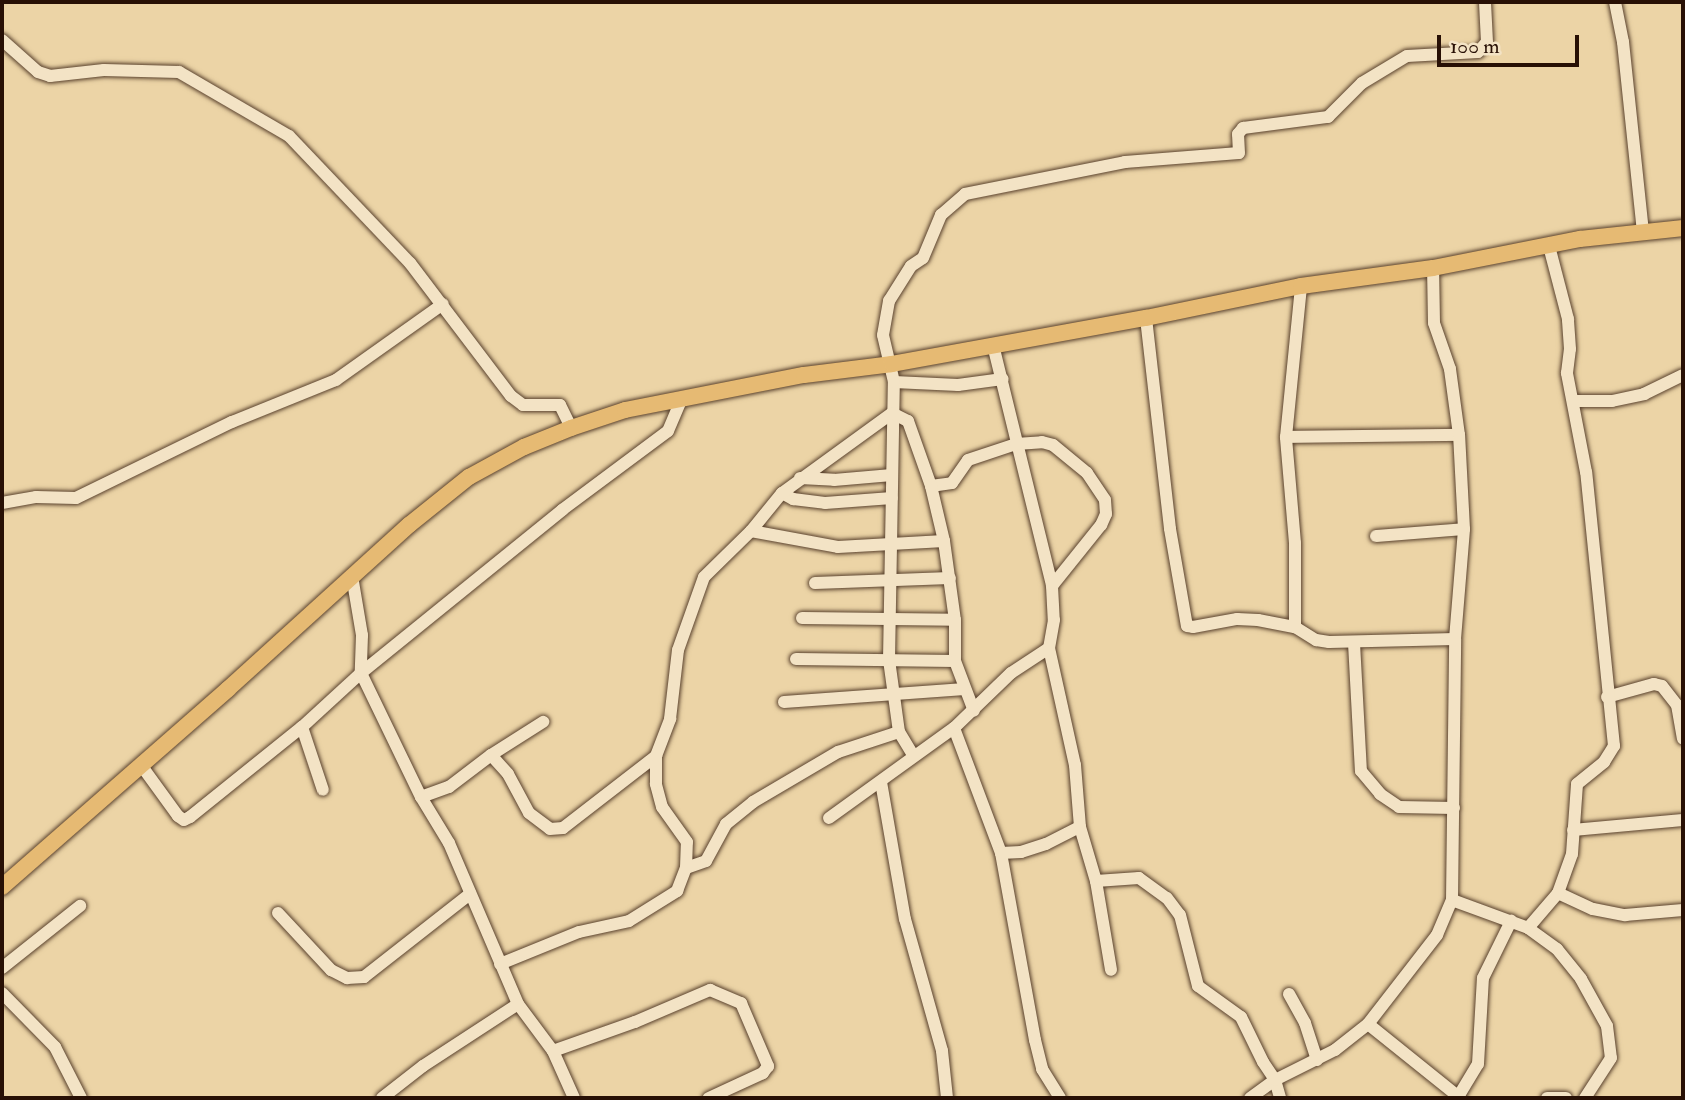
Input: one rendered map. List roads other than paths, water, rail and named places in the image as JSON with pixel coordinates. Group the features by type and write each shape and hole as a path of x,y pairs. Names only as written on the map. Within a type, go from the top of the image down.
{"main road":[{"path":"2,887 352,576 469,477 524,447 571,428 625,410 804,375 892,364 1146,318 1301,286 1433,268 1643,231 1683,228"}],"street":[{"path":"913,755 899,732 889,660 894,382 892,364 883,335 889,301 911,267 923,258 941,215 965,194 1125,162 1239,153 1238,135 1243,128 1328,117 1362,83 1406,56 1478,51 1487,43 1485,2"},
{"path":"1615,2 1623,42 1643,231"},
{"path":"2,40 38,72 50,76 104,70 179,72 289,136 410,263 517,403 560,405 571,428"},
{"path":"1528,928 1558,893 1572,855 1577,784 1604,762 1614,746 1586,472 1567,373 1570,349 1568,319 1549,246"},
{"path":"1250,1098 1275,1080 1317,1060 1368,1024 1437,935 1452,900 1455,639 1464,529 1459,435 1450,369 1434,323 1433,268"},
{"path":"1295,627 1295,543 1286,438 1301,286"},
{"path":"2,503 36,497 75,498 232,422 337,380 443,304"},
{"path":"1146,318 1170,529 1187,626 1193,628 1237,619 1295,627 1316,640 1354,643 1455,639"},
{"path":"993,345 1052,586 1054,620 1049,648 1075,765 1080,827 1096,881 1111,970"},
{"path":"1573,401 1623,399 1644,394 1683,375"},
{"path":"894,382 958,386 1003,379"},
{"path":"141,765 178,816 184,820 302,727 361,673 562,510 668,431 682,398"},
{"path":"500,964 579,932 606,928 640,915 677,891 686,868 687,842 662,807 656,784 656,756 670,719 678,650 704,577 751,531 782,493 892,413"},
{"path":"892,413 908,421 931,486 950,578 955,620 955,661 974,711"},
{"path":"1286,438 1459,435"},
{"path":"931,486 952,483 968,460 1016,444 1042,442 1053,445 1087,473 1105,500 1106,514 1101,525 1052,586"},
{"path":"800,478 834,480 892,475"},
{"path":"782,493 793,499 825,503 892,498"},
{"path":"1376,536 1464,529"},
{"path":"751,531 838,547 944,541"},
{"path":"352,576 362,635 361,673 421,797 449,843 518,1004 553,1051 574,1098"},
{"path":"815,583 950,578"},
{"path":"802,618 955,620"},
{"path":"1354,643 1361,771 1380,794 1399,807 1454,808"},
{"path":"829,818 954,728 1011,673 1049,648"},
{"path":"796,659 955,661"},
{"path":"1607,697 1654,684 1662,686 1677,705 1683,732"},
{"path":"784,702 965,689"},
{"path":"421,797 449,787 491,755 543,722"},
{"path":"302,727 323,790"},
{"path":"954,728 1001,853 1035,1040 1042,1069 1060,1098"},
{"path":"686,868 706,861 726,824 753,802 838,752 899,732"},
{"path":"491,755 508,774 529,813 550,829 563,828 656,756"},
{"path":"881,782 905,919 942,1051 947,1098"},
{"path":"1573,830 1683,820"},
{"path":"1001,853 1021,852 1046,844 1080,827"},
{"path":"1096,881 1139,878 1167,898 1181,915 1198,986 1241,1017 1262,1062 1275,1080 1280,1098"},
{"path":"1558,893 1593,908 1625,915 1683,910"},
{"path":"278,913 331,970 346,978 364,977 470,894"},
{"path":"1452,900 1528,928 1557,949 1593,998 1607,1026 1611,1058 1585,1098"},
{"path":"2,968 80,906"},
{"path":"1368,1024 1459,1098 1478,1064 1483,978 1511,921"},
{"path":"553,1051 635,1022 710,990 741,1003 768,1066 763,1073 709,1098"},
{"path":"2,993 55,1047 81,1098"},
{"path":"1289,994 1306,1023 1317,1060"},
{"path":"382,1098 423,1066 518,1004"},
{"path":"1547,1098 1566,1098"}]}
